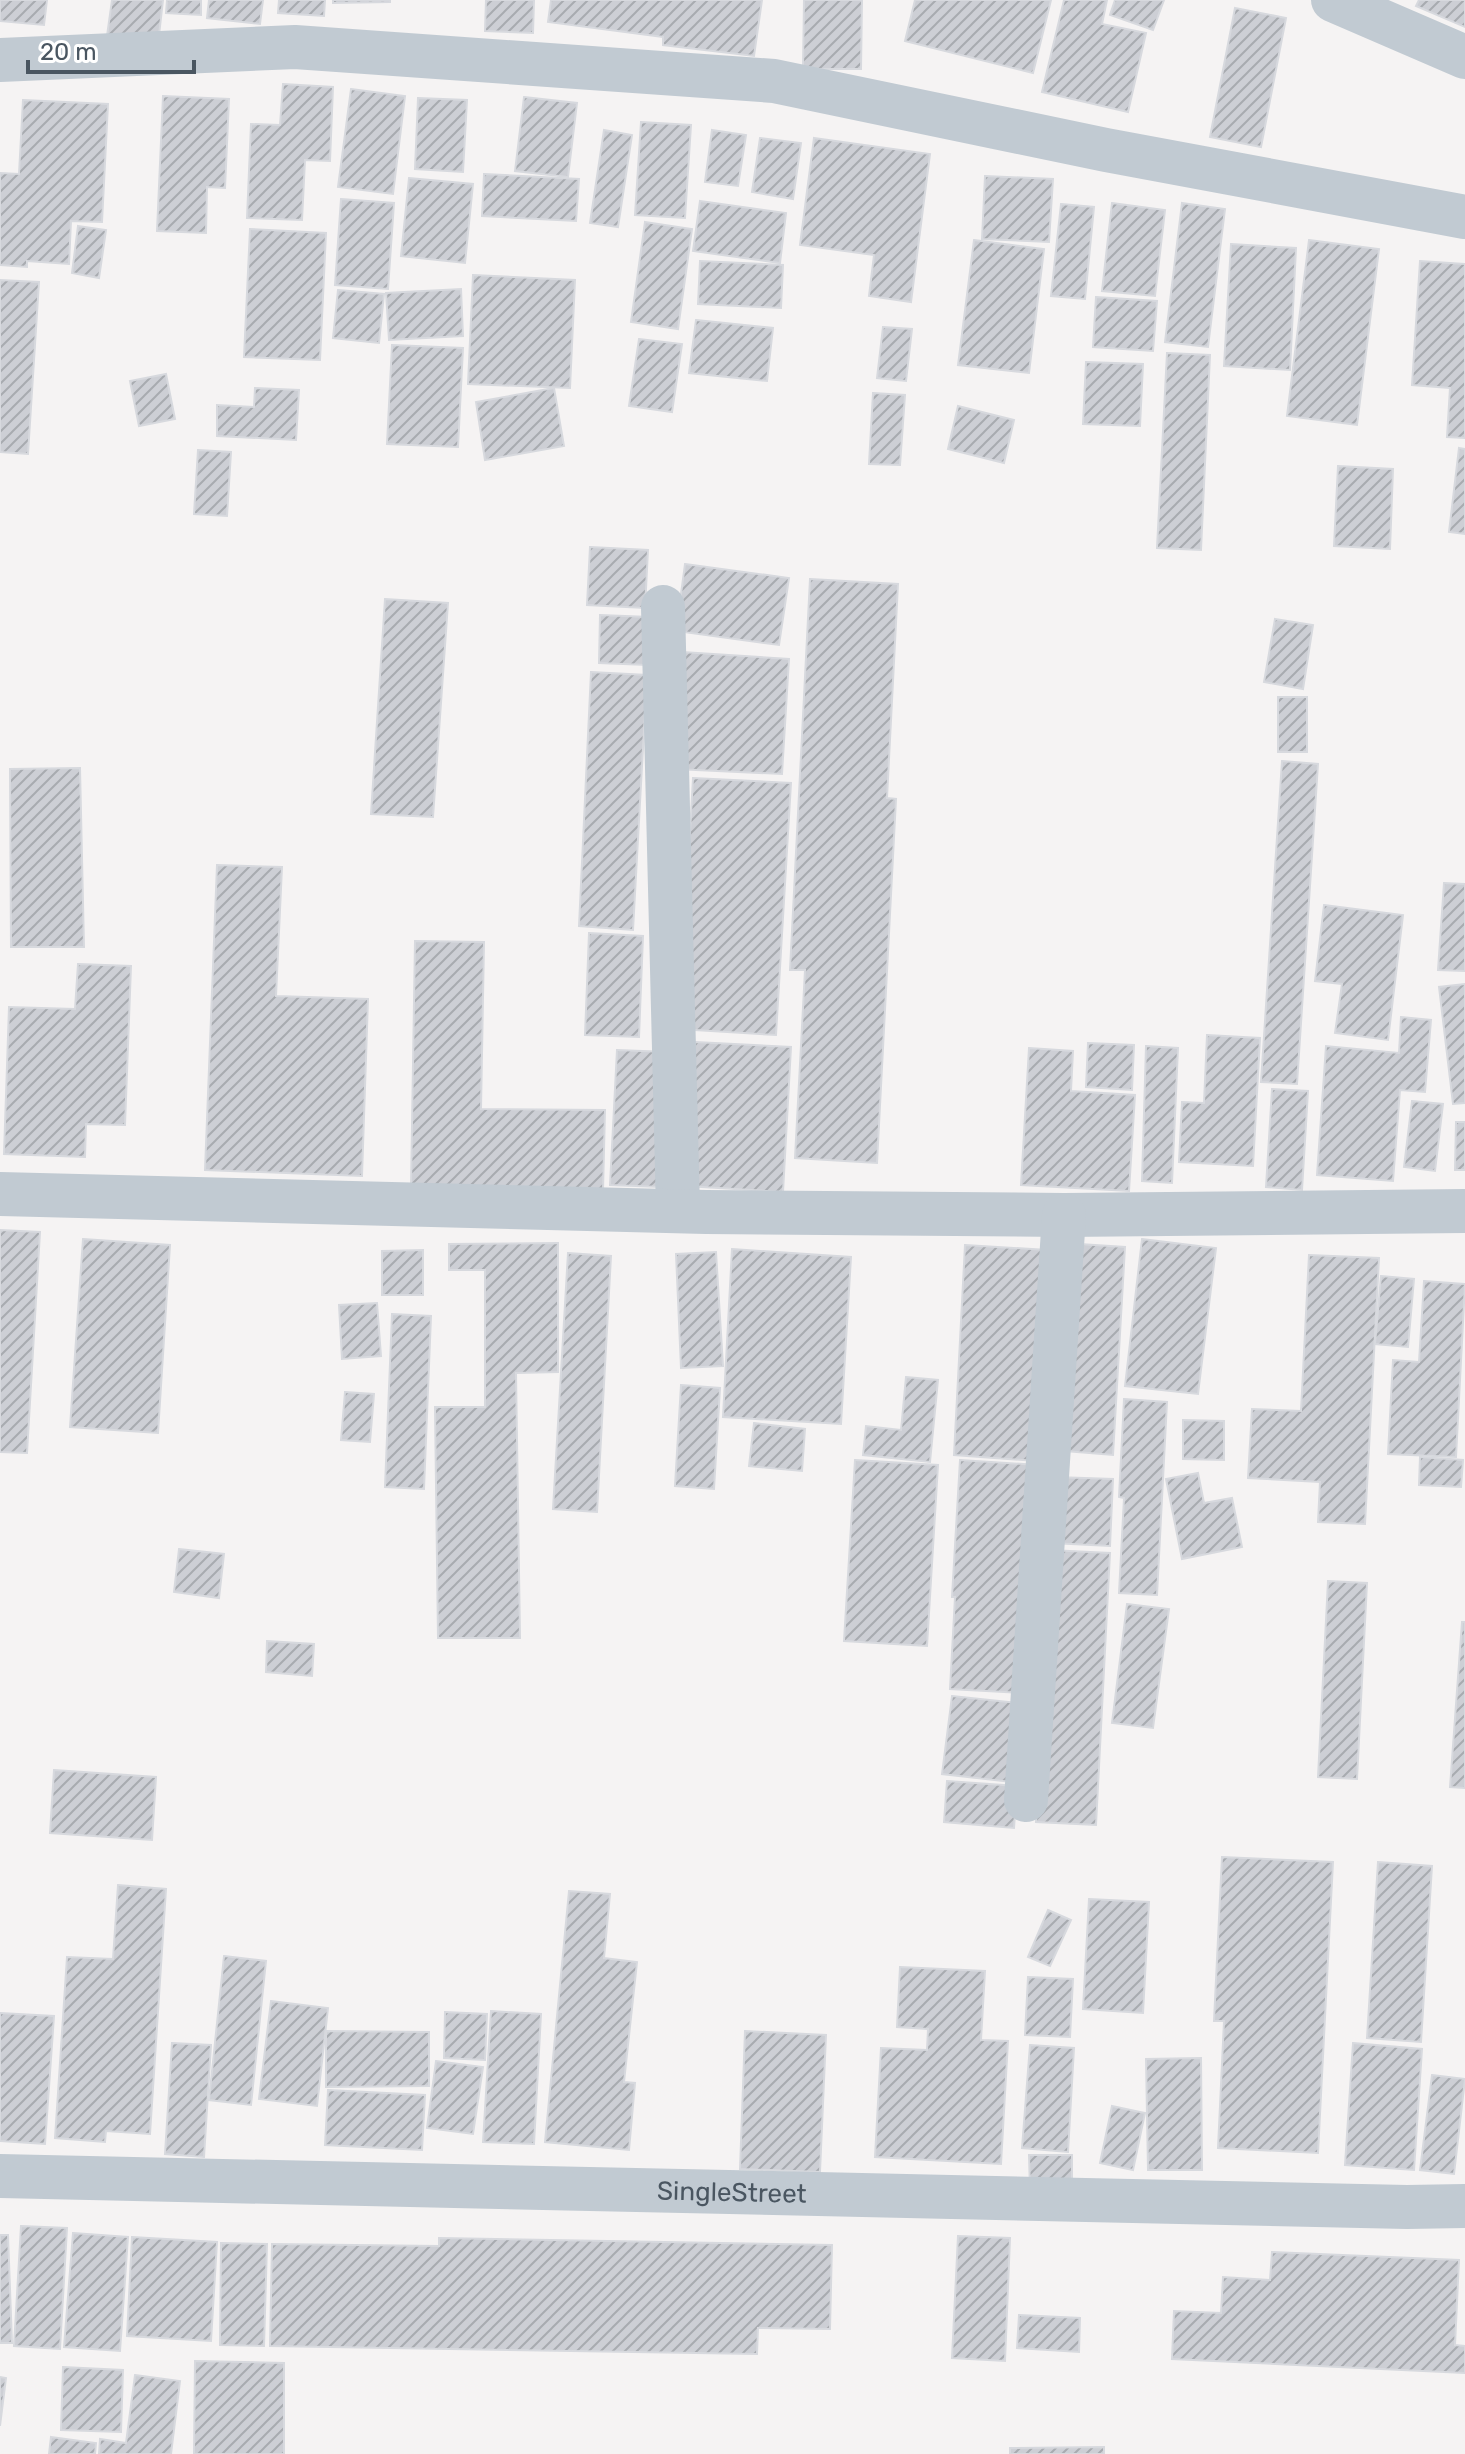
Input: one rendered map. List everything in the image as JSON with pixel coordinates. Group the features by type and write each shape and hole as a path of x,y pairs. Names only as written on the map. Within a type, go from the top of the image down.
{"street":[{"path":"1333,0 1465,57"},
{"path":"0,60 295,47 774,81 1106,150 1465,217"},
{"path":"663,607 678,1210"},
{"path":"0,1194 678,1210 1064,1215 1465,1211"},
{"path":"1026,1800 1064,1215"},
{"name":"SingleStreet","path":"0,2176 1465,2206"}],"building":[{"path":"0,0 47,0 44,25 0,21"},
{"path":"112,0 163,0 158,44 107,36"},
{"path":"167,0 201,0 201,15 166,13"},
{"path":"209,0 263,0 260,24 207,18"},
{"path":"279,0 325,0 324,16 278,13"},
{"path":"333,0 390,0 390,2 333,3"},
{"path":"486,0 534,0 533,33 485,31"},
{"path":"551,0 762,0 754,56 663,45 663,37 548,22"},
{"path":"804,0 862,0 861,69 803,69"},
{"path":"915,0 1051,0 1033,73 905,41"},
{"path":"1064,0 1107,0 1102,24 1146,33 1128,112 1042,92"},
{"path":"1115,0 1164,0 1153,30 1110,15"},
{"path":"1419,0 1465,0 1465,27 1416,6"},
{"path":"1235,8 1286,18 1261,147 1210,137"},
{"path":"283,84 333,87 330,161 305,160 302,220 247,218 251,124 280,125"},
{"path":"351,89 405,96 393,194 338,187"},
{"path":"163,96 229,99 225,188 207,187 206,233 157,231"},
{"path":"524,97 577,103 568,177 515,171"},
{"path":"418,98 467,100 463,172 415,169"},
{"path":"23,100 108,104 102,222 71,221 69,264 27,261 27,267 0,265 0,173 19,174"},
{"path":"641,122 691,125 685,218 635,215"},
{"path":"604,130 632,135 618,227 590,223"},
{"path":"712,130 746,135 738,186 705,182"},
{"path":"760,138 801,143 793,199 752,192"},
{"path":"814,138 930,154 911,302 869,296 874,255 800,245"},
{"path":"484,174 579,179 576,221 482,216"},
{"path":"985,176 1053,179 1049,242 982,239"},
{"path":"409,178 473,184 465,263 401,256"},
{"path":"341,199 394,203 388,289 335,285"},
{"path":"700,201 786,213 780,263 693,251"},
{"path":"1112,203 1165,210 1155,296 1102,291"},
{"path":"1182,203 1225,209 1208,347 1165,342"},
{"path":"1061,204 1094,207 1085,299 1051,296"},
{"path":"645,222 692,229 678,329 631,322"},
{"path":"78,226 106,230 99,278 72,273"},
{"path":"250,229 326,233 320,360 244,357"},
{"path":"974,240 1044,249 1029,373 958,365"},
{"path":"1309,240 1379,249 1357,425 1287,416"},
{"path":"1231,244 1296,248 1290,370 1224,366"},
{"path":"700,261 783,265 781,308 698,304"},
{"path":"1420,261 1465,264 1465,438 1447,437 1450,388 1412,385"},
{"path":"473,275 575,280 570,388 468,384"},
{"path":"0,280 39,282 28,454 0,452"},
{"path":"461,289 463,336 389,340 386,293"},
{"path":"338,290 384,294 379,343 333,338"},
{"path":"1096,297 1157,301 1153,351 1093,347"},
{"path":"696,320 773,328 767,381 689,373"},
{"path":"883,327 912,329 906,381 877,378"},
{"path":"639,339 682,344 672,412 629,406"},
{"path":"392,345 463,348 458,447 387,444"},
{"path":"1167,353 1210,355 1201,550 1157,548"},
{"path":"1086,362 1143,364 1140,426 1083,424"},
{"path":"166,374 175,419 139,426 130,381"},
{"path":"255,388 299,390 296,440 217,436 217,405 254,407"},
{"path":"554,388 564,446 485,460 476,402"},
{"path":"873,393 905,395 900,465 869,464"},
{"path":"958,406 1014,420 1004,463 948,449"},
{"path":"1459,448 1465,449 1465,534 1449,532"},
{"path":"198,450 231,452 227,516 194,514"},
{"path":"1338,466 1393,469 1390,549 1334,546"},
{"path":"590,547 648,550 645,608 587,605"},
{"path":"685,564 789,578 779,645 676,631"},
{"path":"810,579 898,584 887,798 896,799 877,1163 795,1158 805,970 790,970"},
{"path":"385,599 448,603 433,817 371,814"},
{"path":"600,615 649,617 647,665 599,663"},
{"path":"1275,619 1313,625 1303,689 1264,682"},
{"path":"682,652 789,659 782,774 676,769"},
{"path":"591,672 647,675 633,930 579,926"},
{"path":"1278,697 1307,697 1307,752 1278,752"},
{"path":"1282,761 1318,764 1297,1084 1261,1082"},
{"path":"80,768 84,947 11,947 10,769"},
{"path":"693,778 791,783 776,1035 679,1029"},
{"path":"217,865 282,867 276,996 368,999 362,1176 205,1170"},
{"path":"1444,883 1465,884 1465,971 1438,970"},
{"path":"1324,905 1403,915 1388,1040 1335,1033 1342,984 1315,981"},
{"path":"589,933 643,936 639,1037 585,1035"},
{"path":"415,941 484,942 481,1109 605,1110 603,1191 411,1187"},
{"path":"78,964 131,966 125,1125 86,1124 85,1157 4,1154 9,1007 75,1009"},
{"path":"1465,984 1465,1103 1453,1104 1439,987"},
{"path":"1401,1017 1431,1020 1425,1092 1400,1090 1393,1181 1317,1175 1326,1046 1399,1053"},
{"path":"1207,1035 1260,1038 1253,1166 1179,1162 1182,1102 1204,1103"},
{"path":"695,1042 791,1047 783,1192 686,1186"},
{"path":"1088,1043 1134,1045 1132,1090 1086,1087"},
{"path":"1146,1046 1178,1048 1172,1183 1142,1181"},
{"path":"1029,1048 1073,1051 1071,1091 1135,1095 1129,1191 1021,1185"},
{"path":"617,1050 667,1052 661,1187 610,1185"},
{"path":"1272,1089 1308,1091 1302,1190 1266,1187"},
{"path":"1412,1101 1443,1104 1435,1171 1404,1167"},
{"path":"1456,1122 1465,1122 1465,1170 1455,1170"},
{"path":"0,1230 40,1232 27,1453 0,1452"},
{"path":"83,1239 170,1245 158,1433 70,1427"},
{"path":"1142,1239 1216,1248 1198,1394 1125,1386"},
{"path":"558,1243 558,1372 516,1373 520,1638 438,1638 435,1407 485,1407 485,1270 449,1270 449,1244"},
{"path":"1064,1243 1125,1247 1113,1455 1053,1450"},
{"path":"965,1245 1047,1250 1036,1461 954,1455"},
{"path":"732,1249 851,1257 841,1424 723,1417"},
{"path":"423,1250 423,1295 382,1295 382,1251"},
{"path":"716,1252 723,1366 681,1368 676,1254"},
{"path":"568,1253 611,1256 597,1512 553,1509"},
{"path":"1309,1255 1379,1258 1365,1524 1318,1522 1320,1482 1248,1478 1252,1409 1301,1411"},
{"path":"1381,1276 1414,1279 1408,1347 1375,1344"},
{"path":"1424,1281 1465,1284 1456,1457 1388,1454 1393,1360 1419,1362"},
{"path":"377,1303 381,1356 342,1359 339,1305"},
{"path":"392,1314 431,1316 424,1489 385,1487"},
{"path":"906,1377 938,1380 930,1462 863,1455 866,1426 901,1430"},
{"path":"681,1385 720,1388 714,1489 675,1486"},
{"path":"345,1392 374,1394 370,1442 341,1440"},
{"path":"1124,1399 1167,1402 1157,1595 1119,1593 1124,1498 1119,1497"},
{"path":"1183,1420 1224,1421 1224,1460 1183,1459"},
{"path":"754,1423 805,1429 802,1471 749,1466"},
{"path":"1420,1457 1463,1460 1461,1487 1419,1485"},
{"path":"855,1460 938,1465 927,1646 844,1641"},
{"path":"960,1460 1038,1465 1025,1693 950,1689"},
{"path":"1198,1473 1204,1503 1232,1498 1242,1547 1182,1559 1166,1479"},
{"path":"1055,1477 1113,1479 1110,1546 1052,1543"},
{"path":"179,1549 224,1554 219,1598 174,1592"},
{"path":"1049,1550 1110,1553 1096,1825 1036,1822"},
{"path":"1328,1581 1367,1583 1357,1779 1318,1777"},
{"path":"1127,1604 1169,1609 1153,1728 1112,1723"},
{"path":"1462,1622 1465,1622 1465,1788 1450,1787"},
{"path":"267,1641 314,1644 312,1676 266,1672"},
{"path":"952,1696 1019,1703 1011,1782 942,1774"},
{"path":"54,1770 156,1777 152,1840 50,1833"},
{"path":"947,1781 1017,1786 1014,1828 944,1822"},
{"path":"1222,1857 1333,1862 1318,2153 1218,2148 1224,2021 1214,2021"},
{"path":"1378,1862 1432,1866 1421,2042 1367,2038"},
{"path":"118,1885 166,1889 150,2134 106,2131 105,2142 55,2138 67,1957 113,1959"},
{"path":"569,1891 610,1894 604,1958 637,1962 624,2082 635,2083 629,2150 545,2142"},
{"path":"1089,1899 1149,1902 1143,2013 1083,2009"},
{"path":"1048,1910 1071,1920 1050,1966 1028,1957"},
{"path":"224,1956 266,1961 251,2105 209,2100"},
{"path":"900,1967 985,1971 981,2040 1008,2041 1001,2164 875,2157 881,2048 927,2050 928,2029 897,2027"},
{"path":"1028,1977 1073,1979 1070,2037 1025,2035"},
{"path":"271,2001 328,2008 317,2106 259,2099"},
{"path":"491,2011 541,2014 534,2144 483,2142"},
{"path":"445,2012 487,2014 485,2060 444,2058"},
{"path":"0,2013 54,2016 45,2144 0,2141"},
{"path":"326,2031 429,2032 429,2086 326,2087"},
{"path":"745,2031 826,2035 820,2172 740,2169"},
{"path":"172,2043 211,2045 204,2157 165,2154"},
{"path":"1353,2043 1422,2049 1414,2170 1345,2165"},
{"path":"1030,2045 1074,2048 1068,2152 1022,2148"},
{"path":"1201,2058 1202,2170 1148,2170 1146,2059"},
{"path":"436,2061 483,2067 473,2134 427,2128"},
{"path":"1432,2075 1465,2079 1454,2174 1420,2170"},
{"path":"328,2090 425,2095 422,2150 325,2145"},
{"path":"1112,2106 1145,2113 1133,2170 1100,2163"},
{"path":"1029,2155 1072,2155 1072,2189 1030,2190"},
{"path":"21,2226 67,2228 60,2349 14,2346"},
{"path":"73,2233 128,2237 120,2351 64,2347"},
{"path":"0,2235 8,2235 12,2343 0,2343"},
{"path":"958,2236 1010,2238 1005,2361 952,2358"},
{"path":"132,2237 217,2242 211,2341 127,2336"},
{"path":"439,2238 832,2245 830,2329 758,2328 757,2354 270,2346 272,2244 439,2246"},
{"path":"221,2243 267,2244 264,2346 220,2345"},
{"path":"1272,2252 1459,2260 1455,2345 1465,2346 1465,2373 1172,2359 1174,2311 1221,2313 1223,2277 1270,2280"},
{"path":"1019,2315 1080,2318 1079,2352 1017,2348"},
{"path":"195,2361 284,2363 284,2454 194,2454"},
{"path":"63,2367 123,2370 121,2432 61,2430"},
{"path":"135,2375 180,2381 171,2454 99,2454 100,2439 126,2443"},
{"path":"0,2377 6,2378 0,2426"},
{"path":"51,2437 96,2443 95,2454 49,2454"},
{"path":"1104,2447 1104,2454 1010,2454 1010,2448"}]}
